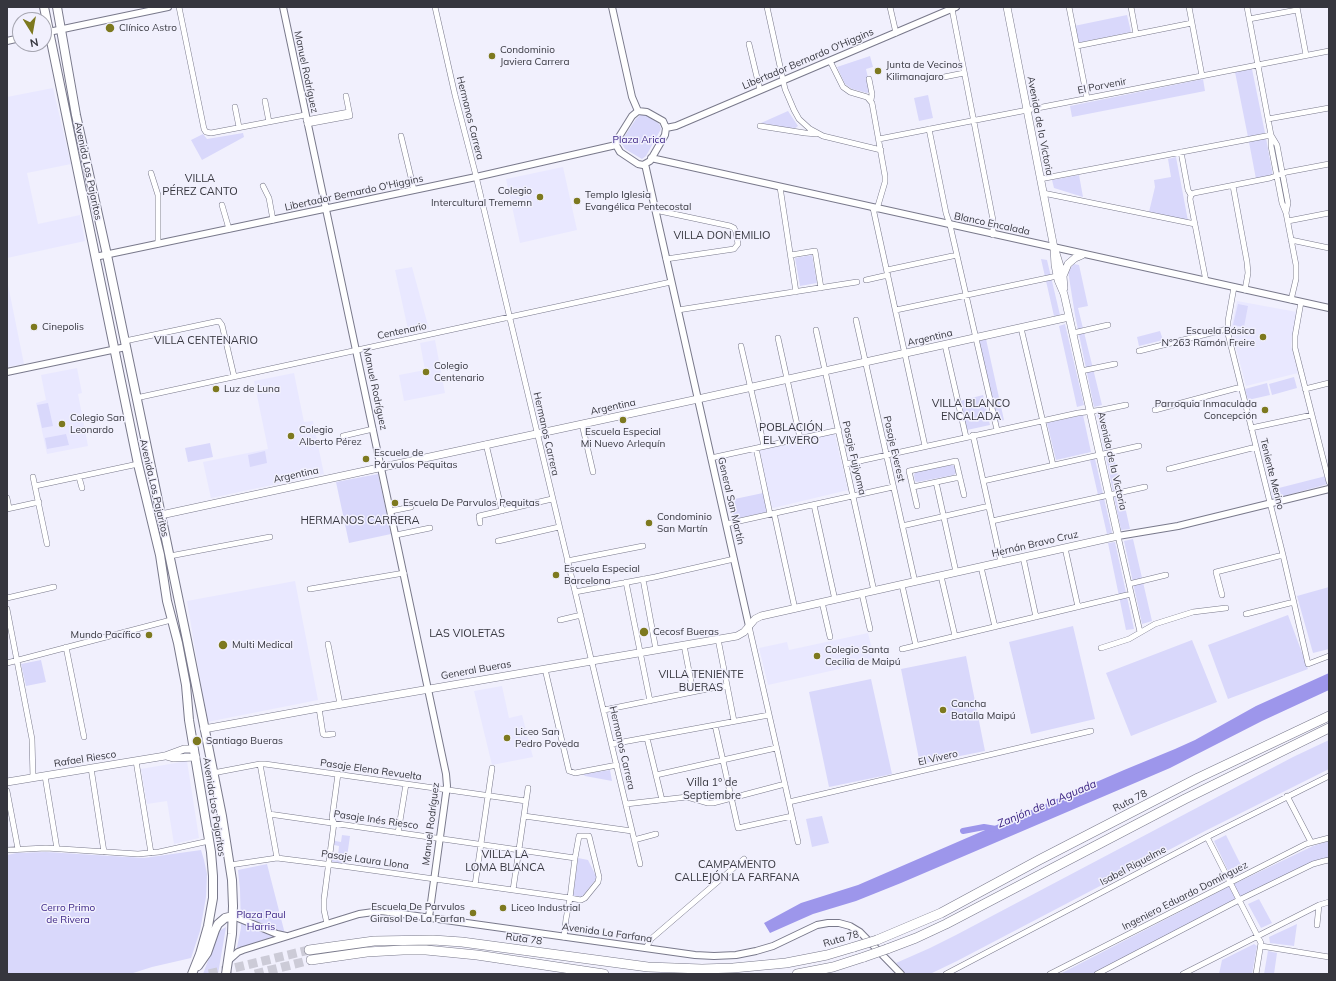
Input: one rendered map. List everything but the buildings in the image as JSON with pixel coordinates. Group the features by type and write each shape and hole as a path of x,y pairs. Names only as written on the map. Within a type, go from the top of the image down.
{"highway":[{"name":"Ruta 78","path":"308,950 367,942 433,940 469,943 648,967 702,970 786,963 827,955 877,940 941,913 1039,860 1198,778 1329,716"},
{"path":"797,974 864,957 916,938 946,924 1185,799 1329,728"},
{"path":"311,960 367,952 426,950 477,955 604,974"}],"main road":[{"name":"Avenida Los Pajaritos","path":"57,7 76,115 170,556 230,865 233,893 233,916 229,960 226,974"},
{"name":"Avenida de la Victoria","path":"1007,7 1054,248 1057,254 1060,276 1118,536"},
{"name":"Avenida Los Pajaritos","path":"50,52 138,464 153,524 171,620 178,643 185,678 189,720 209,841 213,876 211,910 202,948 193,972"},
{"path":"1060,276 1068,264 1075,258 1082,255"},
{"name":"Argentina","path":"161,515 787,380 1069,317"},
{"path":"153,524 161,515"},
{"name":"Hernán Bravo Cruz","path":"749,626 759,617 795,608 1118,536"},
{"name":"General Bueras","path":"204,729 740,635 749,626"},
{"name":"Rafael Riesco","path":"7,782 165,756 184,749 195,753"},
{"path":"195,753 205,758 213,772"},
{"path":"193,972 205,958 218,924 225,918 233,916"}],"street":[{"path":"52,32 168,7"},
{"path":"179,7 204,130 206,132 211,133 269,122 350,114 346,96"},
{"name":"Manuel Rodríguez","path":"283,7 391,511 398,535 404,573 446,774 446,789 429,917"},
{"name":"Hermanos Carrera","path":"435,7 640,864"},
{"path":"612,7 632,97 638,111"},
{"path":"767,7 785,89 796,115 806,126 818,134"},
{"path":"890,7 896,33"},
{"path":"1069,7 1087,98"},
{"path":"1131,7 1136,34"},
{"path":"1189,7 1202,76"},
{"path":"1247,7 1271,134 1270,144 1288,203 1286,213 1292,240 1296,270 1291,300"},
{"path":"950,8 974,120 993,220 993,235"},
{"name":"Libertador Bernardo O'Higgins","path":"666,128 673,127 896,33 950,8"},
{"path":"1249,19 1297,8 1306,55"},
{"path":"1077,46 1192,23"},
{"path":"749,44 760,90"},
{"name":"El Porvenir","path":"879,138 1329,51"},
{"path":"830,60 843,87 850,92 864,96 871,100"},
{"path":"944,77 964,74"},
{"path":"869,79 872,92 871,100 879,138 885,179 875,208 925,446"},
{"path":"265,101 269,122"},
{"path":"235,107 240,128"},
{"path":"1268,119 1329,108"},
{"path":"644,110 662,121 666,128 666,133 651,158 645,164 638,164 620,152 616,145 617,140 633,114 638,111 644,110"},
{"path":"760,126 818,134 881,150"},
{"path":"929,129 946,213 997,430"},
{"path":"1040,179 1271,134"},
{"path":"401,136 414,190"},
{"name":"Libertador Bernardo O'Higgins","path":"95,257 476,177 616,145"},
{"path":"1181,152 1188,190 1191,195 1190,198 1194,224 1206,282"},
{"name":"Blanco Encalada","path":"651,158 1082,255 1329,308"},
{"name":"General San Martín","path":"645,164 798,842"},
{"path":"1191,195 1194,193 1233,186 1329,164"},
{"path":"151,173 158,195 158,244"},
{"path":"263,186 269,198 273,220"},
{"path":"1233,186 1248,262 1245,290"},
{"path":"780,187 796,292"},
{"path":"1043,193 1194,224"},
{"path":"222,205 229,229"},
{"path":"655,210 733,227 736,232 738,244 736,248 732,250 666,259"},
{"path":"1288,221 1329,213"},
{"path":"1292,240 1329,248"},
{"path":"791,255 815,251 821,288"},
{"path":"866,280 957,255"},
{"path":"896,310 1060,276"},
{"name":"Centenario","path":"136,398 671,282"},
{"path":"678,310 857,282"},
{"name":"Teniente Merino","path":"1234,287 1227,329 1283,555 1308,664 1329,656"},
{"path":"1301,302 1295,345 1329,482"},
{"name":"Pasaje Everest","path":"856,320 915,582"},
{"path":"7,372 114,350 125,344 219,322 222,325 234,376"},
{"path":"1073,333 1108,325"},
{"path":"1021,328 1053,466"},
{"path":"1139,351 1227,329"},
{"name":"Pasaje Fujiyama","path":"816,330 874,591"},
{"path":"778,338 800,438"},
{"path":"945,345 966,437"},
{"path":"741,346 764,446"},
{"path":"1081,371 1115,364"},
{"path":"1305,389 1329,383"},
{"path":"1155,410 1241,387"},
{"path":"846,464 1042,420 1126,405"},
{"path":"1252,428 1312,415"},
{"path":"582,424 593,472"},
{"path":"343,436 374,429"},
{"path":"711,458 839,430"},
{"path":"973,435 1001,562"},
{"path":"486,444 502,511"},
{"path":"983,481 1139,446"},
{"path":"1170,469 1256,447"},
{"path":"756,448 795,608"},
{"path":"917,506 909,471 956,461 964,495"},
{"path":"35,486 138,464"},
{"path":"33,477 47,544"},
{"path":"79,477 82,488"},
{"path":"913,487 960,477"},
{"path":"936,482 956,572"},
{"path":"726,524 893,487"},
{"path":"992,520 1145,487"},
{"name":"Hernán Bravo Cruz","path":"1118,536 1178,526 1329,489"},
{"path":"7,498 8,509 38,502"},
{"path":"480,523 479,516 552,499"},
{"path":"814,505 835,600"},
{"path":"391,511 410,506"},
{"path":"902,526 988,506"},
{"path":"498,541 559,527"},
{"path":"398,535 430,528"},
{"name":"Avenida de la Victoria","path":"1118,536 1140,632"},
{"path":"170,556 270,537"},
{"path":"567,561 643,546"},
{"path":"1065,548 1078,607"},
{"path":"1222,595 1216,572 1283,555"},
{"path":"1023,557 1036,617"},
{"path":"575,592 734,559"},
{"path":"981,567 995,627"},
{"path":"310,589 404,573"},
{"path":"941,576 955,636"},
{"path":"1129,584 1166,576"},
{"path":"643,579 656,650"},
{"path":"626,582 650,701"},
{"path":"902,585 916,646"},
{"path":"7,598 54,587"},
{"path":"862,594 870,629"},
{"path":"902,649 1131,594"},
{"path":"822,602 830,637"},
{"path":"1246,614 1294,602"},
{"path":"1102,648 1129,639 1156,624 1193,612 1226,608"},
{"path":"7,610 32,740 33,778"},
{"path":"560,620 581,616"},
{"path":"7,663 171,620"},
{"path":"718,639 734,721"},
{"path":"328,644 340,704"},
{"path":"684,645 693,692"},
{"path":"66,648 84,737"},
{"path":"545,668 569,771 575,773 617,765"},
{"path":"604,710 727,686"},
{"path":"319,708 323,734 333,734"},
{"path":"612,744 769,714"},
{"path":"715,725 738,828 792,816"},
{"name":"El Vivero","path":"789,802 1091,731"},
{"path":"647,738 662,800"},
{"path":"656,775 776,748"},
{"path":"136,761 151,853"},
{"path":"260,764 277,858"},
{"name":"Pasaje Elena Revuelta","path":"213,772 260,764 526,801"},
{"path":"91,768 104,852"},
{"path":"475,885 492,768"},
{"path":"328,924 324,905 334,823 332,818 338,774"},
{"path":"45,776 57,849"},
{"name":"Isabel Riquelme","path":"946,974 1207,837 1329,776"},
{"path":"398,832 406,784"},
{"path":"626,804 687,797 711,804 785,784"},
{"path":"513,890 528,788"},
{"path":"7,791 18,849"},
{"path":"1287,796 1311,842"},
{"name":"Pasaje Inés Riesco","path":"269,814 575,858"},
{"path":"524,816 632,831"},
{"path":"634,840 656,834"},
{"path":"564,937 579,836 589,836 599,879 581,900 570,898"},
{"path":"1207,837 1258,936 1261,946 1256,974"},
{"name":"Ingeniero Eduardo Domínguez","path":"1050,974 1311,842 1329,838"},
{"path":"7,850 57,849 138,854 151,853 209,841"},
{"name":"Pasaje Laura Llona","path":"230,865 277,858 570,898"},
{"path":"646,948 651,939 744,860"},
{"path":"1097,974 1239,900 1313,864 1324,860 1329,860"},
{"path":"1183,974 1319,905 1329,902"},
{"path":"1317,925 1319,905"},
{"name":"Avenida La Farfana","path":"229,960 243,950 359,914 374,911 387,911 704,956 736,955 756,952 817,925 839,923 850,926 860,932 901,974"},
{"path":"233,916 277,934 290,936"},
{"path":"1261,946 1329,958"}],"shaded area":[{"path":"53,88 71,164 27,173 38,224 80,215 85,241 7,258 7,97"},
{"name":"Colegio Intercultural Trememn","path":"563,167 577,230 520,243 506,179"},
{"path":"412,267 429,329 409,334 395,270"},
{"path":"7,280 24,364 7,367"},
{"name":"Escuela Básica N°263 Ramón Freire","path":"1237,301 1297,312 1291,345 1298,373 1246,386 1231,329"},
{"name":"Colegio Centenario","path":"435,340 445,393 404,401 399,375 425,370 420,343"},
{"name":"Colegio San Leonardo","path":"77,368 82,393 78,394 88,446 47,454 36,403 46,400 41,375"},
{"name":"Colegio Alberto Pérez","path":"294,373 304,422 313,421 324,474 211,498 203,462 268,449 254,381"},
{"path":"834,431 848,490 773,508 770,504 758,452 763,448"},
{"path":"295,581 318,700 207,722 187,601"},
{"name":"Colegio Santa Cecilia de Maipú","path":"868,633 875,661 768,685 759,648 787,642 789,650"},
{"name":"Liceo San Pedro Poveda","path":"502,686 509,718 522,715 533,757 492,765 474,691"},
{"path":"187,761 199,838 174,844 167,801 147,804 141,769"}],"green space":[{"path":"1127,15 1131,32 1078,43 1074,26"},
{"path":"870,56 873,67 866,69 871,91 867,93 852,89 845,84 837,67"},
{"path":"1252,69 1265,133 1248,137 1235,72"},
{"path":"1203,79 1205,91 1072,117 1070,106"},
{"path":"928,95 933,118 919,121 914,98"},
{"path":"788,111 798,126 794,129 761,123"},
{"name":"Plaza Arica","path":"640,115 645,115 657,122 661,129 646,156 642,159 625,149 622,144 622,140"},
{"path":"243,133 244,137 202,160 191,140 203,134 207,139"},
{"path":"1266,138 1273,176 1256,179 1249,142"},
{"path":"1176,157 1188,221 1149,212 1155,187 1154,180 1171,177 1168,159"},
{"path":"1079,175 1083,197 1054,188 1052,180"},
{"path":"812,255 817,283 800,286 795,258"},
{"path":"1041,259 1047,260 1060,315 1054,316"},
{"path":"1074,264 1079,265 1088,306 1078,308 1102,405 1094,407 1075,315 1068,271"},
{"path":"1238,304 1248,306 1244,327 1233,325"},
{"path":"1065,324 1084,405 1077,407 1059,326"},
{"path":"1160,331 1163,340 1139,346 1137,337"},
{"path":"986,339 1004,420 998,422 979,341"},
{"path":"1294,377 1297,388 1272,395 1269,384"},
{"path":"1267,383 1270,395 1248,400 1245,389"},
{"path":"983,395 990,425 967,430 960,401"},
{"path":"48,403 53,426 42,428 37,405"},
{"path":"1104,412 1130,529 1121,530 1097,414"},
{"path":"1083,415 1091,452 1056,460 1047,423"},
{"path":"66,434 69,445 47,449 45,438"},
{"path":"210,443 213,457 188,462 185,448"},
{"path":"265,451 267,463 250,467 248,455"},
{"path":"1095,459 1112,533 1107,534 1090,460"},
{"path":"952,465 955,466 956,473 954,475 917,482 915,481 915,472"},
{"path":"378,474 391,534 349,543 336,482"},
{"path":"1326,476 1328,484 1273,499 1271,490"},
{"path":"763,493 767,512 734,519 730,500"},
{"path":"1133,539 1152,621 1142,624 1124,541"},
{"path":"1115,542 1134,629 1126,630 1108,543"},
{"path":"1329,587 1329,649 1313,653 1297,596"},
{"path":"1288,615 1308,669 1228,699 1208,645"},
{"name":"Cancha Batalla Maipú","path":"1073,626 1095,719 1031,734 1009,642"},
{"path":"1192,640 1217,702 1131,736 1106,673"},
{"name":"Cancha Batalla Maipú","path":"966,656 985,751 920,764 901,669"},
{"path":"41,660 46,682 26,686 21,664"},
{"path":"871,679 892,774 829,787 809,692"},
{"path":"1329,740 1329,769 1205,831 957,961 930,974 906,974 896,963 956,935 1293,757"},
{"path":"610,770 612,781 585,776 583,774"},
{"path":"822,816 829,843 812,847 806,819"},
{"path":"342,835 350,836 346,864 330,862 331,855 338,856 339,846 334,845 335,841 341,842"},
{"path":"1226,835 1244,871 1231,877 1214,841"},
{"path":"1329,841 1329,858 1312,862 1093,974 1060,974 1230,886 1313,846"},
{"name":"Cerro Primo de Rivera","path":"201,850 207,874 206,897 200,931 191,958 130,974 7,974 7,855 17,853 46,852 144,858"},
{"path":"578,858 588,860 596,876 596,879 582,897 573,896"},
{"name":"Plaza Paul Harris","path":"267,864 285,934 236,952 241,928 238,870"},
{"path":"1259,899 1272,923 1261,928 1248,904"},
{"path":"1297,924 1294,946 1270,943 1269,937"},
{"path":"226,927 218,974 203,974 219,931"},
{"path":"1254,944 1257,946 1252,974 1219,974 1222,960"},
{"path":"1268,951 1277,953 1274,974 1264,974"}],"water":[{"name":"Zanjón de la Aguada","path":"1329,673 1329,690 1262,721 1170,768 856,901 813,914 770,933 764,923 801,903 858,885 1175,749 1195,740 1256,706"}],"waterway":[{"name":"Zanjón de la Aguada","path":"963,831 984,827 996,829"}],"tunnel":[{"path":"209,974 309,950"},
{"path":"255,974 311,960"}],"place":[{"name":"Clínico Astro","path":"110,28"},
{"name":"Condominio Javiera Carrera","path":"492,56"},
{"name":"Junta de Vecinos Kilimanajaro","path":"878,71"},
{"name":"Colegio Intercultural Trememn","path":"540,197"},
{"name":"Templo Iglesia Evangélica Pentecostal","path":"577,201"},
{"name":"Cinepolis","path":"34,327"},
{"name":"Escuela Básica N°263 Ramón Freire","path":"1263,337"},
{"name":"Colegio Centenario","path":"426,372"},
{"name":"Luz de Luna","path":"216,389"},
{"name":"Parroquia Inmaculada Concepción","path":"1265,410"},
{"name":"Escuela Especial Mi Nuevo Arlequín","path":"623,420"},
{"name":"Colegio San Leonardo","path":"62,424"},
{"name":"Colegio Alberto Pérez","path":"291,436"},
{"name":"Escuela de Párvulos Pequitas","path":"366,459"},
{"name":"Escuela De Parvulos Pequitas","path":"395,503"},
{"name":"Condominio San Martín","path":"649,523"},
{"name":"Escuela Especial Barcelona","path":"556,575"},
{"name":"Cecosf Bueras","path":"644,632"},
{"name":"Mundo Pacífico","path":"149,635"},
{"name":"Multi Medical","path":"223,645"},
{"name":"Colegio Santa Cecilia de Maipú","path":"817,656"},
{"name":"Cancha Batalla Maipú","path":"943,710"},
{"name":"Liceo San Pedro Poveda","path":"507,738"},
{"name":"Santiago Bueras","path":"197,741"},
{"name":"Liceo Industrial","path":"503,908"},
{"name":"Escuela De Parvulos Girasol De La Farfan","path":"473,913"}],"district":[{"name":"VILLA PÉREZ CANTO","path":"200,185"},
{"name":"VILLA DON EMILIO","path":"722,236"},
{"name":"VILLA CENTENARIO","path":"206,341"},
{"name":"VILLA BLANCO ENCALADA","path":"971,410"},
{"name":"POBLACIÓN EL VIVERO","path":"791,434"},
{"name":"HERMANOS CARRERA","path":"360,521"},
{"name":"LAS VIOLETAS","path":"467,634"},
{"name":"VILLA TENIENTE BUERAS","path":"701,681"},
{"name":"Villa 1º de Septiembre","path":"712,789"},
{"name":"VILLA LA LOMA BLANCA","path":"505,861"},
{"name":"CAMPAMENTO CALLEJÓN LA FARFANA","path":"737,871"}]}
